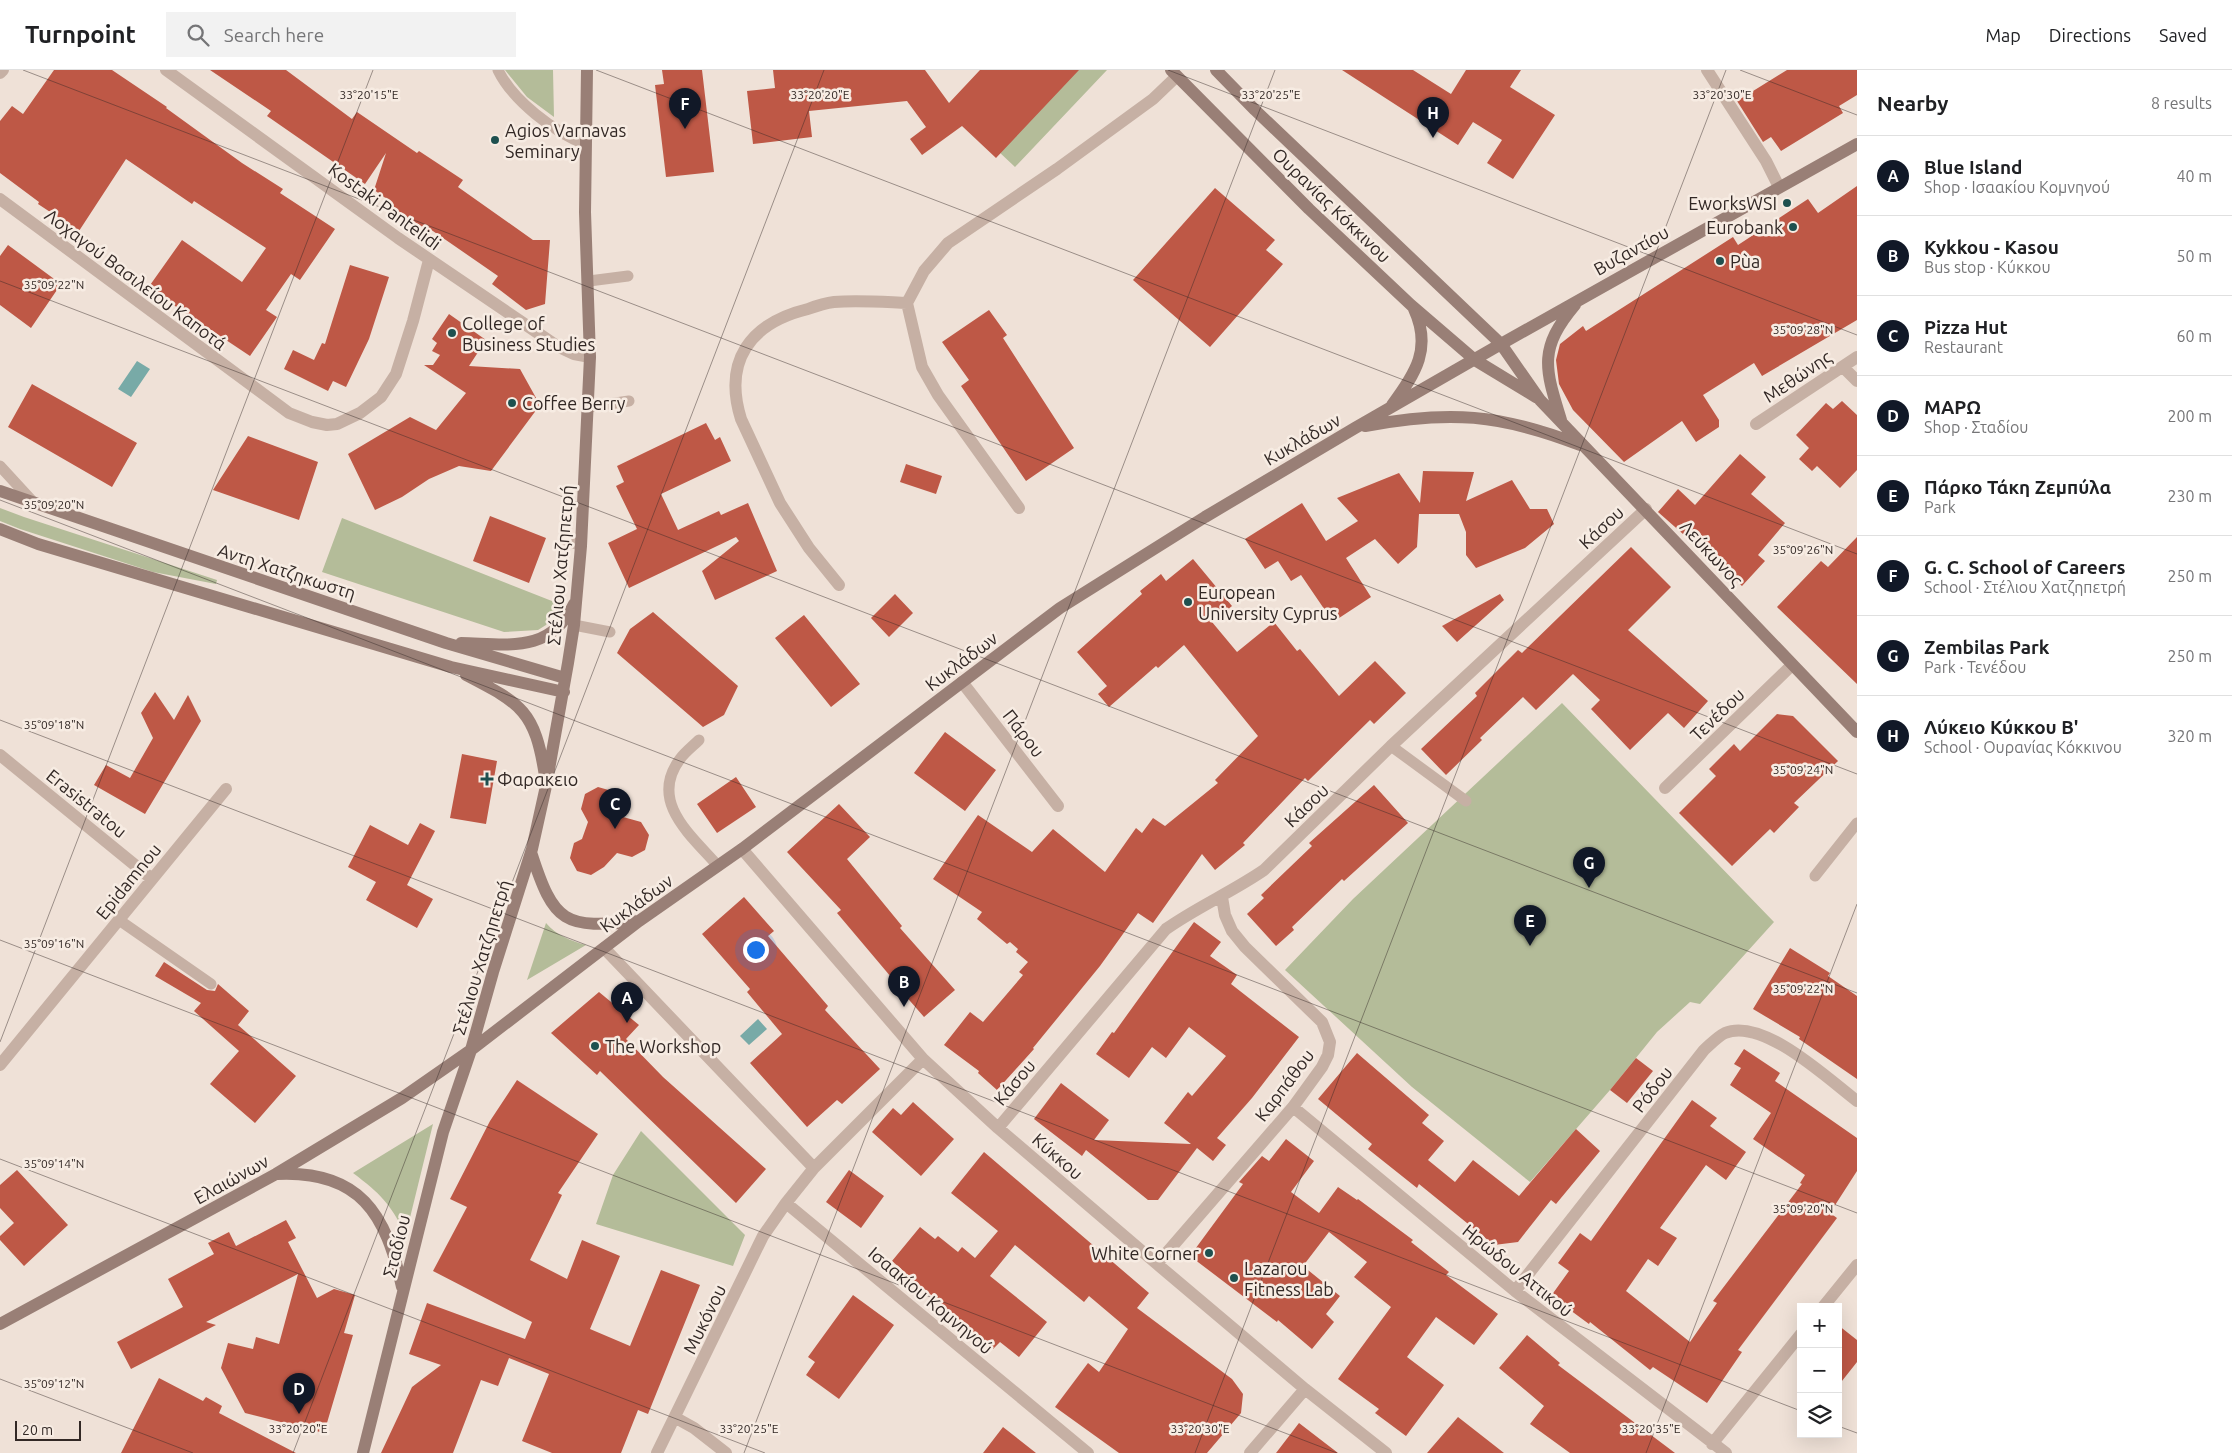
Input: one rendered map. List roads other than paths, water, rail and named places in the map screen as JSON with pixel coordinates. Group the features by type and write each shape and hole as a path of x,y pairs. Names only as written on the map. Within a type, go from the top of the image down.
{"main road":[{"name":"Στέλιου Χατζηπετρή","path":"471,1050 493,972 531,852 564,692 574,625 581,546 590,357 589,281 585,212 587,70"},
{"name":"Ουρανίας Κόκκινου","path":"1216,70 1501,344"},
{"name":"Ουρανίας Κόκκινου","path":"1174,74 1309,209 1412,305 1475,360"},
{"name":"Βυζαντίου","path":"1501,344 1857,144"},
{"path":"1562,422 1548,374 1548,350 1556,329 1581,299"},
{"path":"1389,409 1410,379 1422,348 1423,331 1412,305"},
{"name":"Κυκλάδων","path":"471,1050 639,921 742,849 1060,608 1205,517 1501,344"},
{"name":"Λεύκωνος","path":"1501,344 1540,400 1857,732"},
{"name":"Λεύκωνος","path":"1475,360 1540,400"},
{"path":"1355,428 1412,418 1477,417 1531,428 1585,446"},
{"name":"Αντη Χατζηκωστη","path":"0,491 36,505 446,643 565,678"},
{"path":"0,529 38,544 451,667 564,692"},
{"path":"446,643 497,645 541,639 554,632 561,625 573,605 578,590"},
{"path":"451,667 512,700 527,715 540,752 546,786"},
{"path":"531,852 544,892 551,904 570,919 590,925 639,921"},
{"name":"Ελαιώνων","path":"0,1324 276,1174 402,1098 471,1050"},
{"name":"Σταδίου","path":"363,1453 443,1132 471,1050"},
{"path":"276,1174 294,1173 316,1176 336,1182 358,1195 371,1208 388,1234 395,1253 403,1290"}],"street":[{"path":"0,73 4,70"},
{"name":"Kostaki Pantelidi","path":"166,70 429,260 557,346 574,354 590,357"},
{"path":"1707,70 1780,187"},
{"path":"1019,508 938,396 922,367 907,304 924,271 948,243 1057,169 1154,99 1174,74"},
{"name":"Λοχαγού Βασιλείου Καποτά","path":"0,199 289,413 312,422 327,425 337,424 360,413 381,397 396,374 414,321 429,260"},
{"path":"839,585 809,548 780,503 745,428 736,397 735,376 737,366 742,354 758,333 775,321 794,312 832,302 876,301 907,304"},
{"name":"Μεθώνης","path":"1756,424 1857,357"},
{"path":"1842,367 1857,381"},
{"name":"Κάσου","path":"998,1128 1166,929 1264,870 1391,746 1646,509"},
{"name":"Τενέδου","path":"1665,788 1792,665"},
{"name":"Πάρου","path":"962,682 1058,806"},
{"name":"Erasistratou","path":"0,755 152,879"},
{"name":"Epidamnou","path":"0,1065 226,789"},
{"name":"Κύκκου","path":"742,849 923,1059 998,1128 1156,1264 1305,1389 1386,1453"},
{"name":"Καρπάθου","path":"1156,1264 1293,1107 1322,1067 1328,1055 1330,1042 1322,1022 1315,1013 1245,947 1232,931 1225,915 1222,897"},
{"path":"604,948 814,1168"},
{"name":"Ρόδου","path":"1515,1291 1704,1050 1726,1033 1734,1031 1755,1032 1778,1041 1857,1101"},
{"path":"786,1203 814,1168 923,1059"},
{"name":"Ηρώδου Αττικού","path":"1293,1107 1515,1291 1726,1453"},
{"name":"Μυκόνου","path":"658,1453 762,1236 786,1203"},
{"name":"Ισαακίου Κομνηνού","path":"786,1203 1088,1453"},
{"path":"1826,1303 1857,1264"},
{"path":"1712,1444 1797,1339"},
{"path":"1250,1453 1305,1389"},
{"path":"676,1418 694,1428 726,1453"}],"lane":[{"path":"498,70 511,89 542,118 571,138 585,144"},
{"path":"589,281 628,276"},
{"path":"588,407 630,401"},
{"path":"0,466 36,505"},
{"path":"566,540 581,546"},
{"path":"574,625 610,632"},
{"path":"699,740 680,759 672,772 670,802 676,816 685,828 718,866"},
{"path":"1391,746 1466,801"},
{"path":"1815,876 1857,823"},
{"path":"119,920 211,984"}],"water":[{"path":"137,361 150,369 131,397 118,389"},
{"path":"758,1019 767,1029 749,1045 740,1036"}],"place":[{"name":"G. C. School of Careers","path":"685,129"},
{"name":"Λύκειο Κύκκου Β'","path":"1433,138"},
{"name":"Agios Varnavas Seminary","path":"495,140"},
{"name":"EworksWSI","path":"1787,203"},
{"name":"Eurobank","path":"1793,227"},
{"name":"Pùa","path":"1720,261"},
{"name":"College of Business Studies","path":"452,333"},
{"name":"Coffee Berry","path":"512,403"},
{"name":"European University Cyprus","path":"1188,602"},
{"name":"Φαρακειο","path":"487,779"},
{"name":"Pizza Hut","path":"615,829"},
{"name":"Zembilas Park","path":"1589,888"},
{"name":"Πάρκο Τάκη Ζεμπύλα","path":"1530,946"},
{"name":"Kykkou - Kasou","path":"904,1007"},
{"name":"Blue Island","path":"627,1023"},
{"name":"The Workshop","path":"595,1046"},
{"name":"White Corner","path":"1209,1253"},
{"name":"Lazarou Fitness Lab","path":"1234,1278"},
{"name":"ΜΑΡΩ","path":"299,1414"}]}
